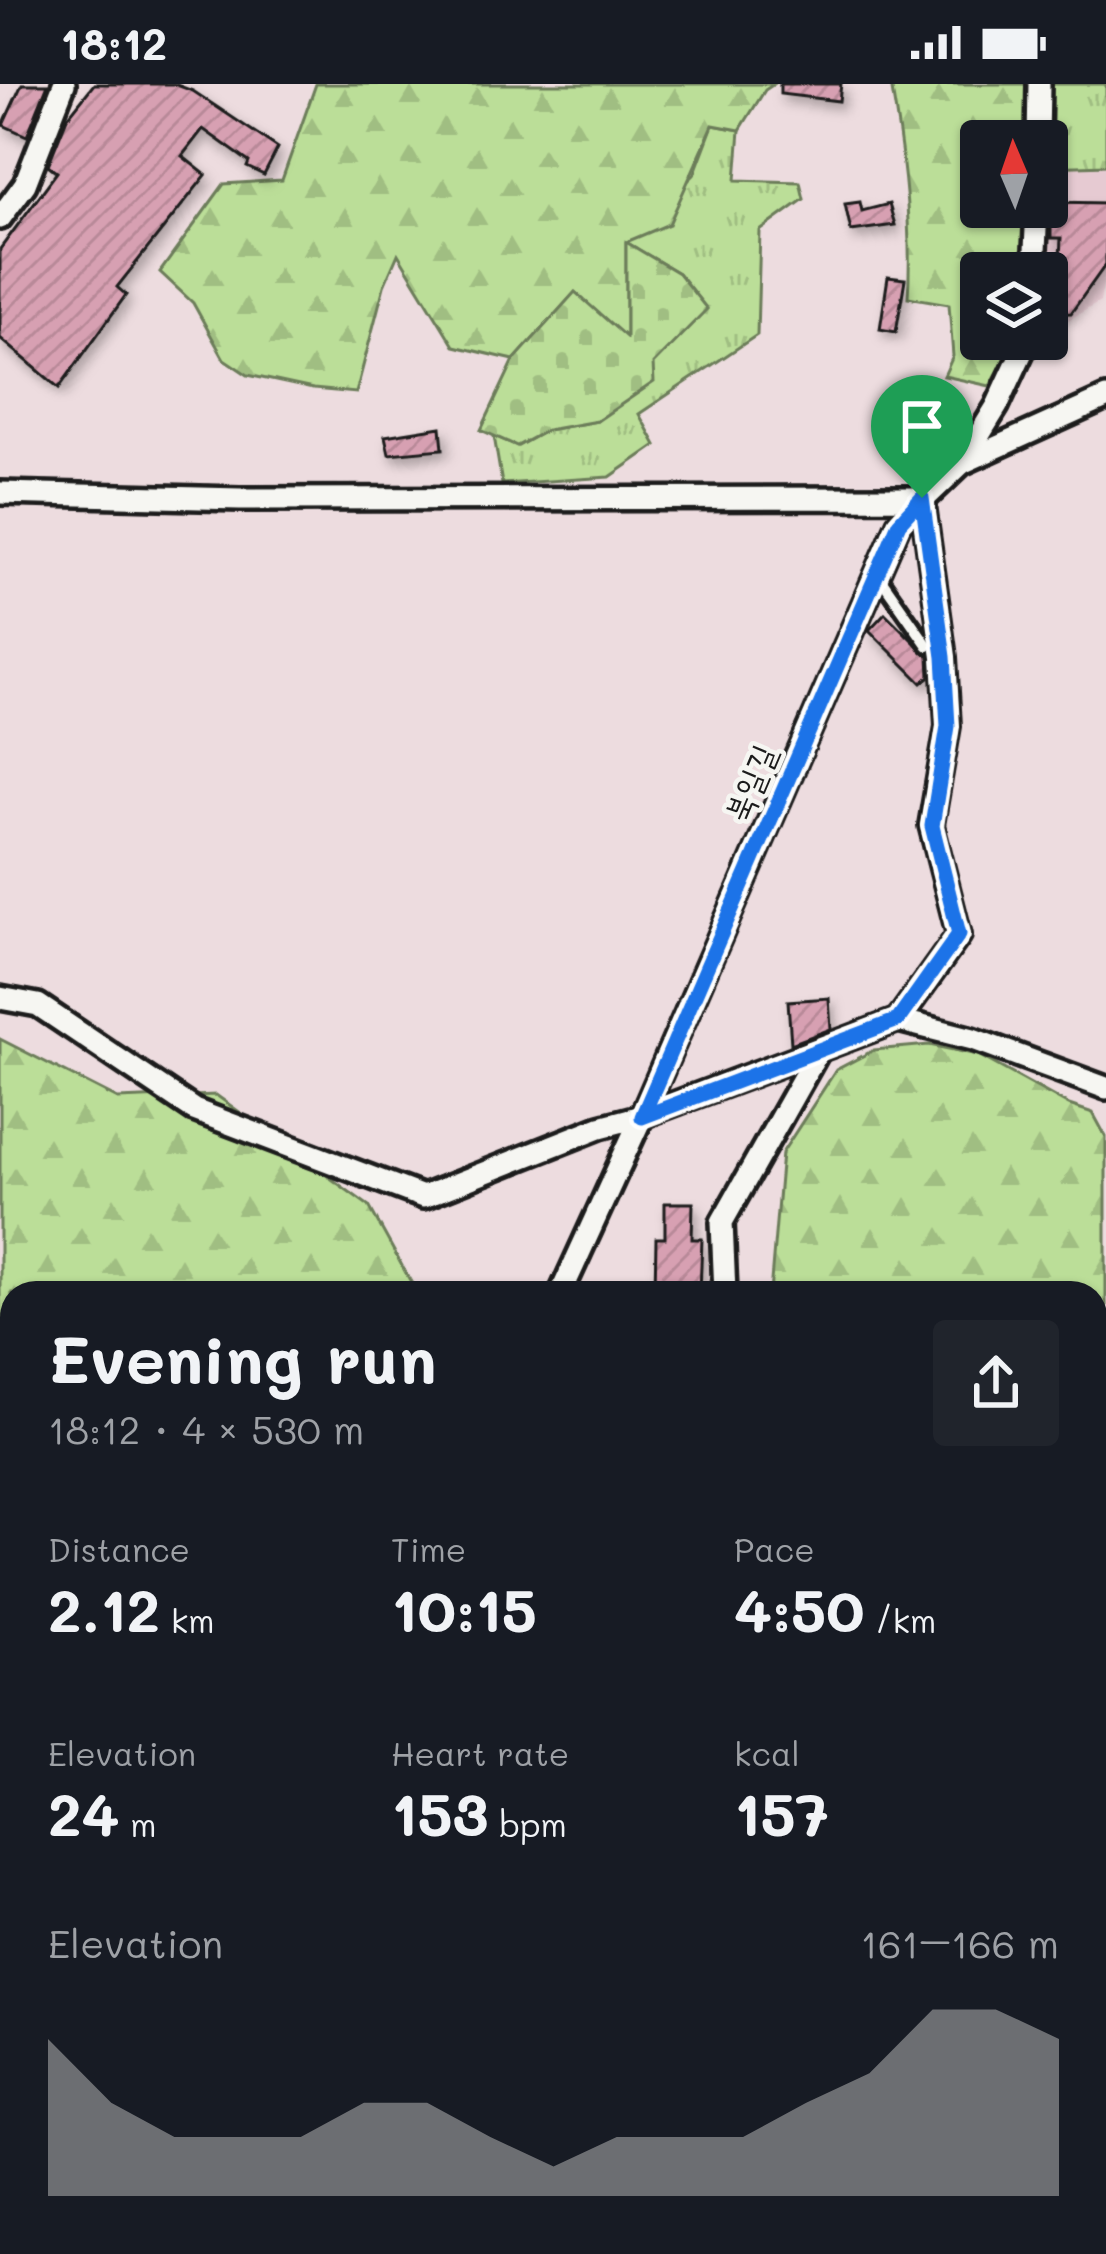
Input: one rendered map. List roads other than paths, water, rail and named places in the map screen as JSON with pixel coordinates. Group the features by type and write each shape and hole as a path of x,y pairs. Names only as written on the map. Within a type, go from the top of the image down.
{"street":[{"path":"0,218 25,184 64,84"},
{"path":"1038,120 1039,84"},
{"path":"962,463 998,406 1019,360"},
{"name":"북일길","path":"567,1281 899,523 962,463 1106,398"},
{"path":"0,493 240,499 922,498 944,657 948,726 932,826 959,934 898,1020 642,1117 600,1127 423,1197 194,1110 38,1005 0,998"},
{"path":"898,1020 973,1039 1106,1088"},
{"path":"724,1281 722,1222 820,1050"}],"lane":[{"path":"877,573 928,646"}]}
